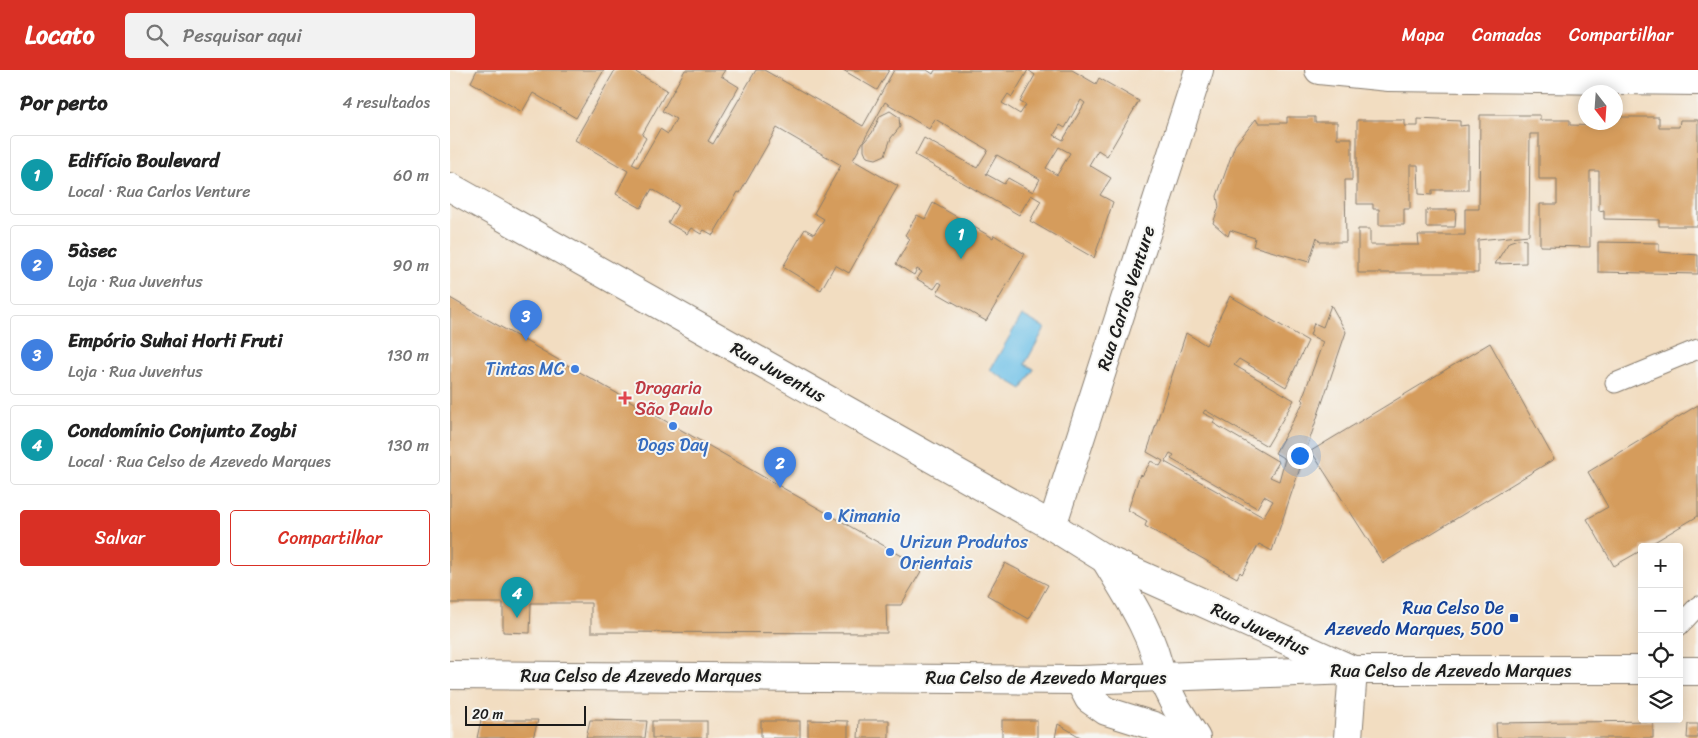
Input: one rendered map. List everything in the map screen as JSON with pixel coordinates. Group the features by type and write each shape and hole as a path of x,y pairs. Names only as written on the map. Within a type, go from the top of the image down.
{"street":[{"name":"Rua Carlos Venture","path":"1052,526 1199,70"},
{"path":"1319,70 1389,77 1698,81"},
{"name":"Rua Juventus","path":"450,188 1052,526 1105,559 1353,670"},
{"name":"Rua Juventus","path":"1105,559 1150,635 1162,677 1176,707 1196,738"},
{"path":"1348,738 1353,670"},
{"name":"Rua Celso de Azevedo Marques","path":"450,675 1079,680 1353,670 1638,670"},
{"path":"1683,670 1698,671"},
{"path":"1079,680 1089,699 1106,711 1154,726 1176,738"}],"lane":[{"path":"1615,383 1698,349"},
{"path":"1683,622 1698,606"}],"water":[{"path":"1022,315 1045,328 1025,364 1034,369 1022,389 990,370"}],"building":[{"path":"477,70 604,70 576,118 533,93 522,112 471,82"},
{"path":"615,70 632,70 667,90 642,135 646,138 632,164 638,167 660,129 668,134 676,119 662,111 685,70 725,70 721,76 739,87 708,141 713,144 756,70 764,70 863,126 894,70 927,70 933,74 935,70 1028,70 1072,70 1096,84 1099,78 1139,101 1107,156 1098,150 1089,165 1111,178 1100,195 1113,202 1094,258 1030,221 1041,201 1031,195 1019,215 915,155 924,138 977,168 988,150 935,119 929,129 885,102 853,160 898,186 849,273 835,265 821,290 783,267 805,229 814,234 824,219 814,213 841,165 777,128 740,193 738,192 713,235 704,230 701,234 691,228 687,234 668,223 678,205 652,189 641,208 616,194 628,171 575,140","holes":["1028,70 1035,75 1020,102 1026,105 1020,114 1002,103 1008,94 1012,97","1081,100 1085,103 1063,140 1054,135 1060,125 1065,128","1059,147 1070,153 1057,175 1046,168","997,155 1040,179 1033,192 1008,178 1004,184 986,174"]},
{"path":"843,70 889,70 877,90"},
{"path":"890,111 899,117 900,127 891,138 885,155 876,159 867,157 864,150 864,142 872,133 880,116"},
{"path":"1480,115 1540,115 1540,120 1570,120 1570,125 1578,125 1578,130 1623,130 1623,117 1659,117 1659,127 1679,127 1680,120 1698,120 1698,226 1659,226 1659,220 1604,219 1604,210 1599,211 1599,171 1590,171 1590,247 1540,246 1540,204 1557,204 1557,179 1539,179 1539,134 1530,134 1529,235 1478,240 1478,273 1358,273 1358,229 1370,229 1370,245 1419,245 1418,235 1465,235 1465,209 1479,209"},
{"path":"1287,117 1315,117 1315,122 1337,122 1337,138 1352,138 1352,180 1345,180 1346,242 1320,242 1317,237 1309,262 1253,246 1255,238 1230,230 1228,236 1213,223 1219,207 1217,196 1235,145 1256,119 1258,123 1287,123"},
{"path":"1418,119 1460,121 1460,126 1468,125 1468,190 1432,190 1432,195 1419,194 1418,165 1410,165 1410,209 1404,209 1404,225 1379,225 1379,209 1373,209 1373,204 1357,204 1357,120 1405,120 1405,126 1418,126"},
{"path":"933,203 993,238 994,235 1025,254 986,321 937,293 942,284 939,282 934,289 917,279 922,272 917,269 914,275 896,264 910,239 905,235 917,215 925,219"},
{"path":"1426,210 1456,210 1455,227 1426,227"},
{"path":"1518,239 1526,240 1526,263 1495,264 1509,242"},
{"path":"1598,242 1659,243 1659,252 1698,255 1698,274 1598,272"},
{"path":"1230,296 1308,341 1286,387 1239,359 1234,365 1294,400 1267,446 1205,410 1203,413 1215,419 1213,423 1279,462 1270,477 1279,481 1285,459 1275,453 1304,401 1302,399 1323,342 1310,335 1314,323 1323,327 1331,305 1346,332 1272,551 1259,544 1242,574 1240,572 1237,578 1145,526 1147,521 1128,510 1140,474 1142,476 1151,461 1160,466 1163,461 1147,452 1186,333 1206,345","holes":["1170,453 1174,455 1171,459 1257,508 1264,496 1273,501 1263,517 1165,462"]},
{"path":"450,298 923,568 901,605 886,605 887,633 591,632 591,603 531,603 530,633 503,632 503,603 450,603"},
{"path":"1490,343 1554,459 1383,563 1311,451"},
{"path":"1698,405 1698,516 1653,543 1638,543 1638,552 1614,566 1587,519 1608,507 1588,472"},
{"path":"1005,563 1048,585 1029,619 987,595"},
{"path":"481,720 538,720 533,738 477,738"},
{"path":"590,720 647,721 645,738 586,738"},
{"path":"808,720 848,721 848,738 808,738"},
{"path":"859,720 889,720 889,738 858,738"},
{"path":"1002,720 1037,720 1037,738 1002,738"},
{"path":"652,721 707,721 707,738 652,738"},
{"path":"761,721 800,721 800,738 761,738"},
{"path":"1638,721 1638,723 1653,723 1653,738 1497,738 1496,723"},
{"path":"1058,724 1082,738 1055,738"},
{"path":"1688,724 1698,724 1698,738 1687,738"}],"place":[{"name":"Edifício Boulevard","path":"961,259"},
{"name":"Empório Suhai Horti Fruti","path":"526,341"},
{"name":"Tintas MC","path":"575,369"},
{"name":"Drogaria São Paulo","path":"625,398"},
{"name":"Dogs Day","path":"673,426"},
{"name":"5àsec","path":"780,488"},
{"name":"Kimania","path":"828,516"},
{"name":"Urizun Produtos Orientais","path":"890,552"},
{"name":"Condomínio Conjunto Zogbi","path":"517,618"},
{"name":"Rua Celso De Azevedo Marques, 500","path":"1514,618"}]}
